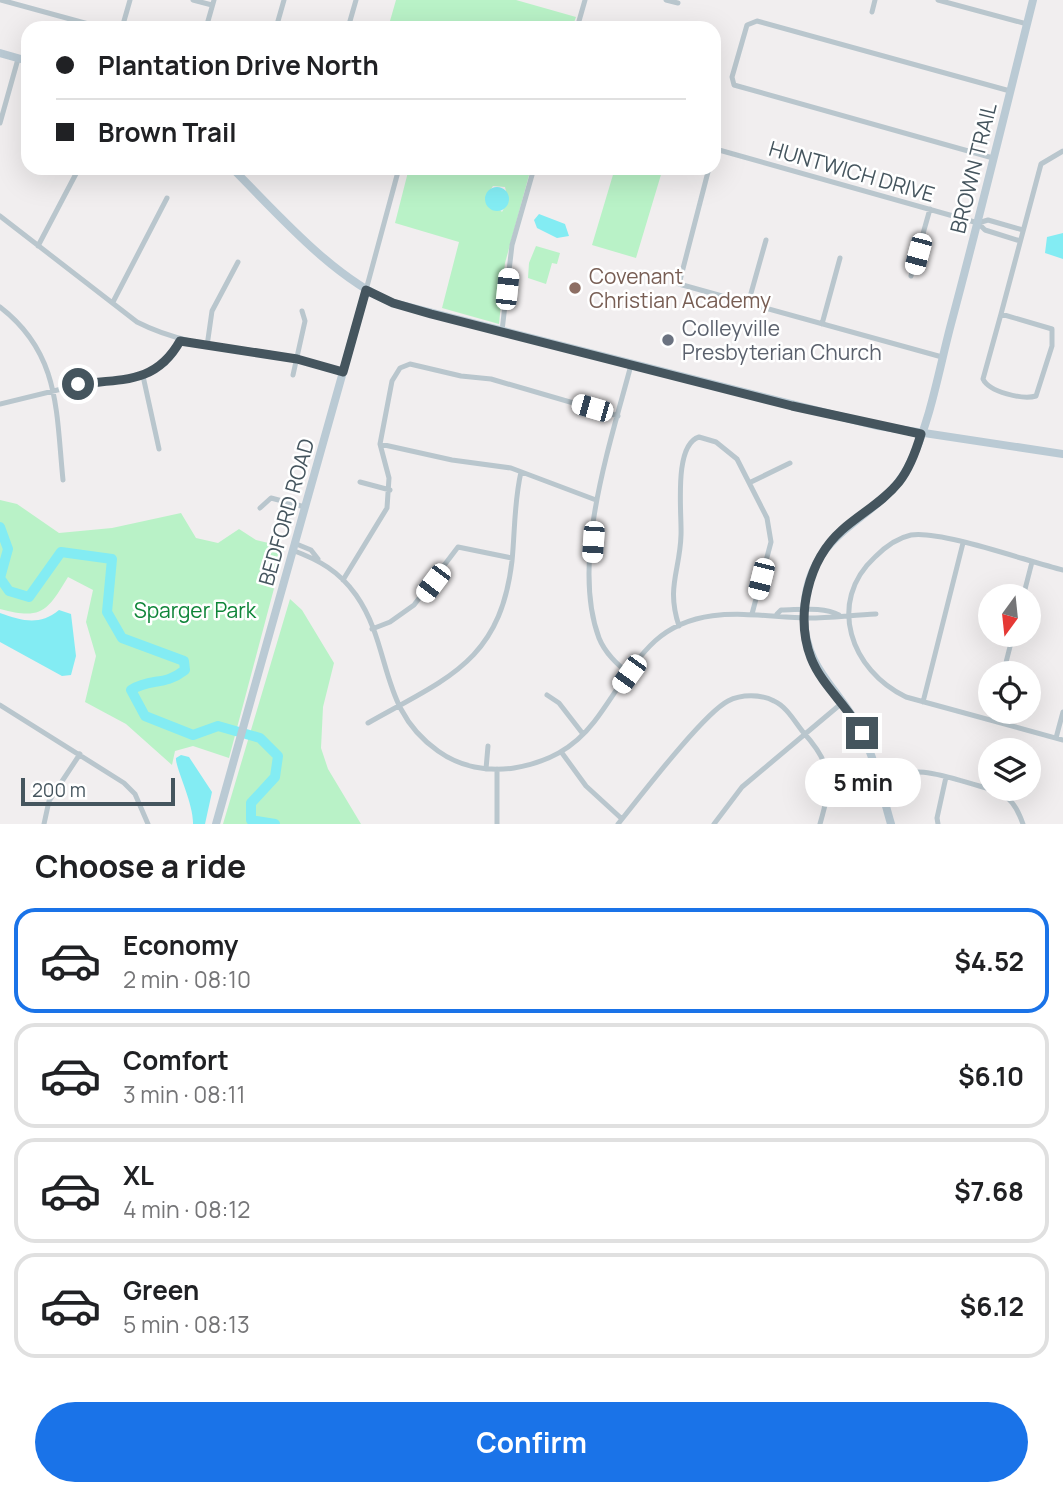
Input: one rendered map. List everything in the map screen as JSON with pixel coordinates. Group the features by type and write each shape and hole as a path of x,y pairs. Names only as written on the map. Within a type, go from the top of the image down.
{"street":[{"path":"1,0 78,21"},
{"path":"124,21 130,0"},
{"path":"193,0 213,2 208,21"},
{"path":"278,21 284,0"},
{"path":"350,21 356,0"},
{"path":"579,21 585,0"},
{"path":"666,0 678,3"},
{"path":"872,12 875,0"},
{"path":"938,0 1027,24"},
{"name":"BROWN TRAIL","path":"891,824 862,733 811,659 804,614 812,575 826,549 841,531 879,502 900,481 912,460 978,223 1033,0"},
{"path":"993,158 734,85 732,81 744,33 751,22 1010,91"},
{"path":"0,53 19,59 0,123"},
{"path":"1001,314 1052,328 1052,346 1036,396 1028,398 991,387 983,380 1041,164 1063,151"},
{"name":"HUNTWICH DRIVE","path":"721,153 978,223"},
{"path":"38,246 75,175"},
{"path":"366,290 397,175"},
{"path":"502,331 512,245 532,175"},
{"path":"707,175 680,284 942,356"},
{"path":"240,176 297,232 366,290 410,308 792,406 921,434 1063,454"},
{"path":"113,302 167,198"},
{"path":"911,276 930,209"},
{"path":"0,216 137,322 180,341 297,359 343,372"},
{"path":"1020,241 985,230 978,223 988,220 1023,230"},
{"path":"748,304 766,240"},
{"path":"822,324 839,258"},
{"path":"207,346 212,311 238,262"},
{"name":"BEDFORD ROAD","path":"216,824 366,290"},
{"path":"0,307 30,333 40,349 53,392 64,480"},
{"path":"293,375 305,321 302,311"},
{"path":"0,404 78,384 143,376 166,363 180,341"},
{"path":"343,580 385,515 390,490 380,444 392,381 396,372 405,365 491,379 618,416"},
{"path":"629,674 608,654 599,639 589,600 596,500 631,365"},
{"path":"143,376 159,449"},
{"path":"679,626 673,589 682,537 679,488 683,464 694,438 710,439 732,454 751,482 771,534 768,558 752,614"},
{"path":"380,444 522,471 596,500"},
{"path":"751,482 790,463"},
{"path":"368,723 460,669 482,648 497,618 512,558 514,507 522,471"},
{"path":"360,482 390,490"},
{"path":"260,508 271,498 304,507"},
{"path":"978,717 891,691 874,676 853,643 848,615 852,593 864,569 894,541 910,535 924,534 1063,570"},
{"path":"923,702 963,543"},
{"path":"293,547 318,559 356,595 372,629 397,706 413,729 444,755 486,769 533,765 562,753 583,734 657,640 679,626 720,614 777,614 781,610 804,614 831,611 839,615 876,614"},
{"path":"372,629 390,622 416,603 458,547 512,558"},
{"path":"1026,584 1032,562"},
{"path":"547,695 559,704 583,734"},
{"path":"562,753 586,786 620,821 711,715 727,702 757,696 775,701 821,754 829,776 829,790 820,824"},
{"path":"714,824 742,787 842,703"},
{"path":"0,705 130,788 148,824"},
{"path":"1002,724 1060,739 1063,712"},
{"path":"486,769 488,746"},
{"path":"44,824 49,801 80,754"},
{"path":"497,769 497,824"},
{"path":"878,778 900,770 917,769 978,785"},
{"path":"931,824 937,821 946,777"},
{"path":"1011,801 1023,824"}],"green space":[{"path":"396,0 516,0 576,17 575,21 390,21"},
{"path":"407,175 529,175 505,263 499,324 442,308 459,242 395,223","holes":["493,186 505,187 508,200 502,212 487,195"]},
{"path":"613,175 661,175 636,258 592,245"},
{"path":"536,246 560,253 557,264 552,263 546,284 528,278 529,263"},
{"name":"Sparger Park","path":"0,500 17,504 59,533 112,528 181,513 196,538 218,543 239,529 256,540 285,547 229,758 193,746 175,751 172,765 126,724 85,702 96,656 86,622 93,590 68,577 54,598 41,610 25,614 0,609"},
{"path":"290,599 302,610 334,663 323,707 321,748 328,769 361,824 223,824"}],"water":[{"path":"497,187 506,190 509,199 506,208 497,211 488,208 485,199 488,190"},
{"path":"539,214 565,224 569,236 557,238 537,228 534,220"},
{"path":"1063,233 1063,259 1045,253 1047,237"},
{"path":"59,610 71,614 76,656 71,675 62,676 0,642 0,613 38,620"},
{"path":"181,755 189,757 212,792 205,824 193,824 191,807 176,763 176,758"}],"waterway":[{"path":"0,527 8,549 0,578 9,591 29,597 61,552 112,559 107,612 122,638 184,661 185,670 177,675 131,690 145,716 193,735 218,726 260,738 278,756 275,777 251,803 251,820 275,824"}],"place":[{"name":"Covenant Christian Academy","path":"575,288"},
{"name":"Colleyville Presbyterian Church","path":"668,340"}],"route":[{"path":"78,384 150,374 166,363 180,341 267,353 343,372 366,290 393,303 431,314 792,406 921,434 912,460 900,481 879,502 841,531 826,549 816,566 806,597 805,632 811,659 862,733"}]}
